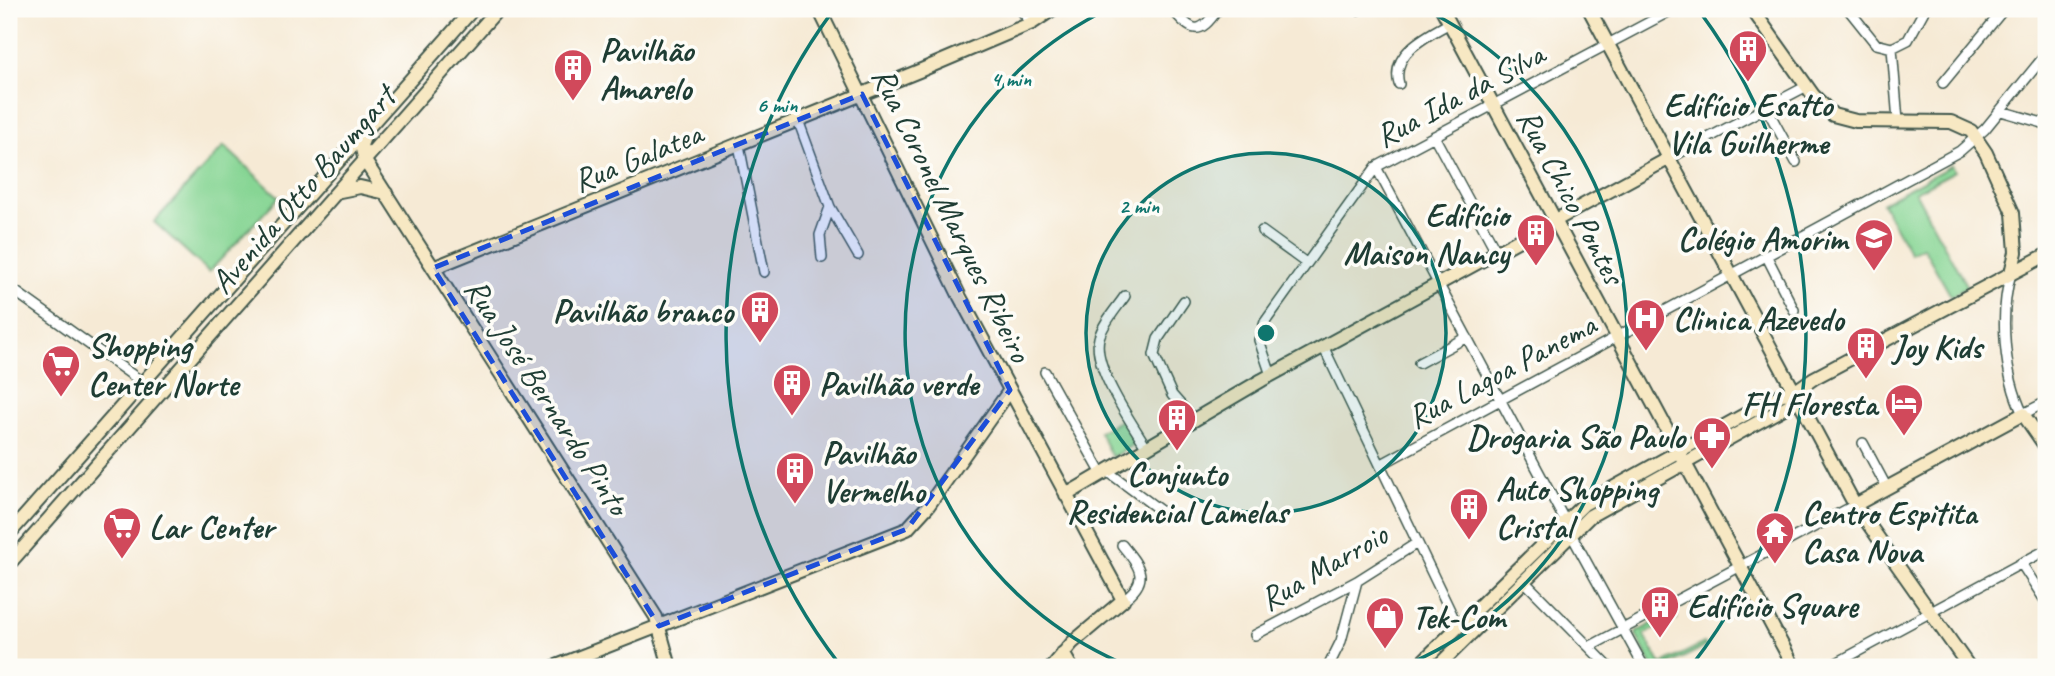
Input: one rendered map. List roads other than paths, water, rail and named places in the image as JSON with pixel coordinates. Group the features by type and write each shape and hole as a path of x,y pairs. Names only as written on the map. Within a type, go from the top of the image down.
{"main road":[{"name":"Avenida Otto Baumgart","path":"12,530 473,9"},
{"name":"Avenida Otto Baumgart","path":"9,564 498,9"},
{"name":"Rua Coronel Marques Ribeiro","path":"554,667 907,529 928,506 1010,390 960,298 819,9"},
{"name":"Rua Galatea","path":"433,268 1032,23 1053,9"},
{"name":"Rua Chico Pontes","path":"1442,9 1552,220 1794,667"},
{"path":"1589,9 1855,505 1969,667"},
{"path":"1752,9 1807,86 1833,115 1856,121 1951,122 1967,128 1977,138 2004,188 2013,213 2016,252 2011,273"},
{"path":"365,161 361,145 370,125"},
{"path":"1066,495 1271,375 1668,159"},
{"name":"Rua José Bernardo Pinto","path":"365,161 659,625 670,667"},
{"path":"339,191 360,187 386,194"},
{"path":"285,222 295,224 300,234"},
{"path":"1417,667 1584,504 1782,394 1794,392 1814,378 2046,255"},
{"path":"1010,390 1123,600 1063,653 1052,667"},
{"path":"1444,665 1590,516 1791,404 1794,392"},
{"path":"1855,505 2023,414 2046,447"},
{"path":"26,514 30,525 41,527"},
{"path":"12,530 27,528 30,540"},
{"path":"1063,653 1071,667"}],"street":[{"path":"1020,9 1032,23"},
{"path":"1172,9 1188,27 1195,29 1202,28 1218,9"},
{"name":"Rua Ida da Silva","path":"1271,375 1260,349 1260,332 1376,167 1674,9"},
{"path":"1848,9 1876,44 1892,48 1908,40 1925,9"},
{"path":"1943,83 2004,9"},
{"path":"1399,84 1397,72 1411,47 1419,39 1450,23"},
{"path":"1892,48 1898,121"},
{"name":"Rua Lagoa Panema","path":"1380,465 1501,402 1960,150 1977,138 2046,54"},
{"path":"1668,159 1807,86"},
{"path":"1766,107 1796,162"},
{"path":"2001,111 2046,124"},
{"path":"798,120 831,207 858,255"},
{"path":"1434,136 1496,251"},
{"path":"739,145 764,272"},
{"path":"1376,167 1565,521"},
{"path":"822,258 820,235 831,207"},
{"path":"1262,231 1306,263"},
{"path":"1766,255 1794,310"},
{"path":"2011,273 2006,297 2006,341 2014,386 2023,414 2046,402"},
{"path":"9,287 142,382"},
{"path":"1125,296 1103,327 1099,338 1099,359 1147,448"},
{"path":"1184,301 1158,340 1154,355 1172,396 1195,421"},
{"path":"1419,363 1467,337"},
{"path":"1323,346 1458,627"},
{"path":"1045,372 1105,473 1165,514"},
{"path":"1863,443 1887,488"},
{"path":"1589,647 1622,627 1855,505"},
{"path":"1571,534 1644,667"},
{"name":"Rua Marroio","path":"1255,635 1357,581 1417,543"},
{"path":"1122,545 1137,563 1140,574 1136,591 1123,600"},
{"path":"1829,667 1930,610 2046,550"},
{"path":"2021,564 2046,602"},
{"path":"1328,667 1341,641 1357,581"},
{"path":"1524,581 1609,667"}],"place":[{"name":"Edifício Esatto Vila Guilherme","path":"1748,83"},
{"name":"Pavilhão Amarelo","path":"573,102"},
{"name":"Edifício Maison Nancy","path":"1536,267"},
{"name":"Colégio Amorim","path":"1874,272"},
{"name":"Pavilhão branco","path":"760,344"},
{"name":"Clinica Azevedo","path":"1646,352"},
{"name":"Joy Kids","path":"1866,380"},
{"name":"Shopping Center Norte","path":"61,398"},
{"name":"Pavilhão verde","path":"792,417"},
{"name":"FH Floresta","path":"1904,437"},
{"name":"Conjunto Residencial Lamelas","path":"1177,452"},
{"name":"Drogaria São Paulo","path":"1712,470"},
{"name":"Pavilhão Vermelho","path":"795,505"},
{"name":"Auto Shopping Cristal","path":"1469,541"},
{"name":"Lar Center","path":"122,560"},
{"name":"Centro Espitita Casa Nova","path":"1775,565"},
{"name":"Edifício Square","path":"1660,639"},
{"name":"Tek-Com","path":"1385,650"}]}
